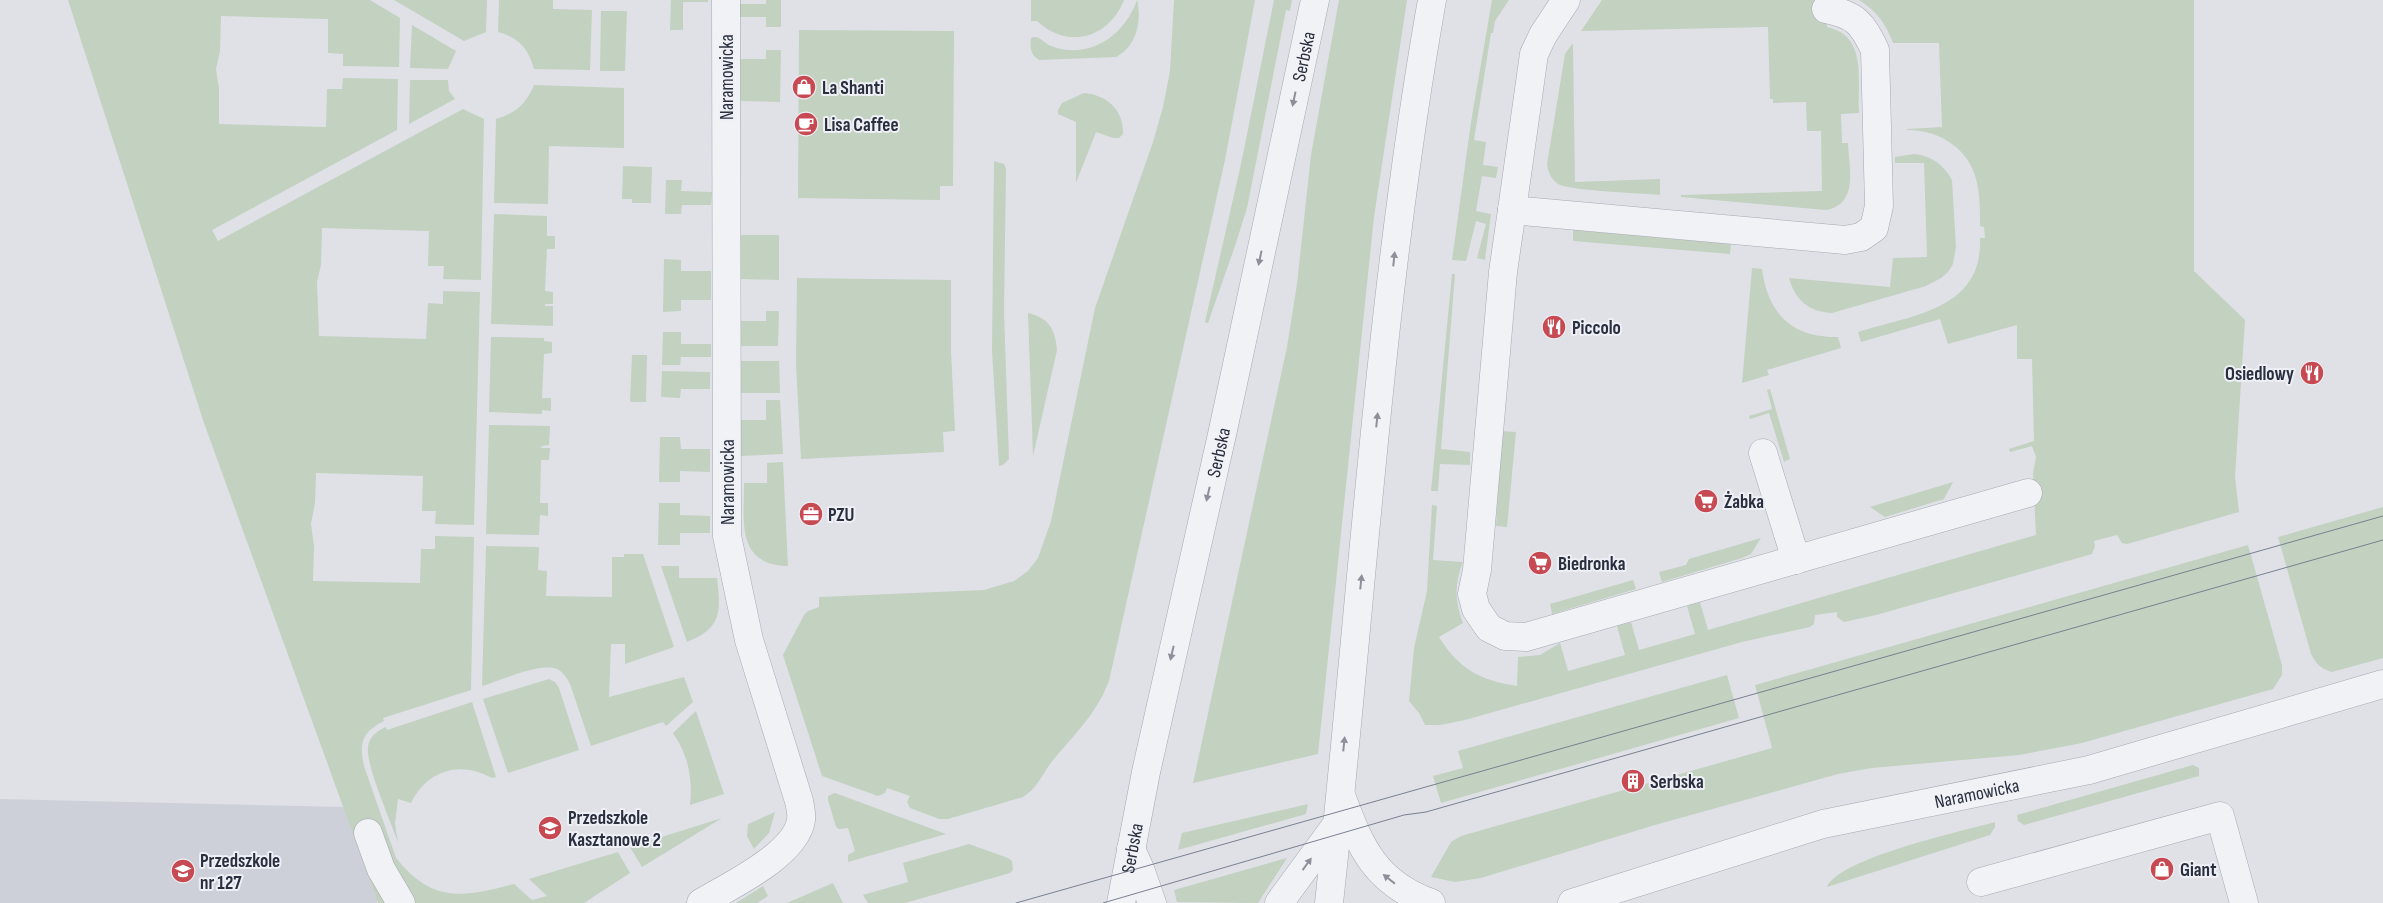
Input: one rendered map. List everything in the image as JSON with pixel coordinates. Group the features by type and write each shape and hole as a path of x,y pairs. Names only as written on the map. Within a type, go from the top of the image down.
{"street":[{"name":"Naramowicka","path":"701,903 778,854 792,841 801,820 799,800 749,640 727,536 726,0"},
{"name":"Serbska","path":"1121,903 1146,772 1223,430 1315,0"},
{"path":"1329,903 1397,222 1415,92 1432,0"},
{"path":"1566,0 1542,35 1534,54 1503,272 1477,570 1472,594 1476,609 1489,628 1505,636 1526,638 2028,493"},
{"path":"1512,210 1833,240 1861,237 1874,228 1879,206 1875,50 1864,28 1846,13 1826,10"},
{"path":"1763,453 1796,560"},
{"name":"Naramowicka","path":"1572,903 1823,824 2088,770 2383,684"},
{"path":"1340,792 1368,857 1386,879 1430,903"},
{"path":"1981,882 2220,816 2244,903"},
{"path":"1278,903 1338,823"},
{"path":"368,833 381,869 401,903"},
{"path":"1131,849 1152,903"}],"shaded area":[{"name":"Przedszkole nr 127","path":"0,799 344,807 378,903 0,903"}],"green space":[{"path":"68,0 370,0 400,18 399,67 343,66 343,54 328,53 328,19 221,16 220,51 216,69 219,89 219,124 326,127 327,89 342,89 343,78 398,79 397,130 212,230 218,241 463,109 484,119 481,280 443,279 444,266 428,266 429,231 322,228 321,265 317,282 319,336 426,339 428,303 443,304 443,291 480,292 474,525 435,524 436,511 422,511 423,476 316,473 315,503 311,524 314,546 313,581 420,583 421,549 435,549 435,536 474,537 471,690 383,718 384,721 371,729 364,739 362,751 364,766 396,858 409,873 422,883 436,890 464,894 514,884 532,900 547,896 529,879 618,852 630,873 584,903 378,903 204,423"},
{"path":"394,0 487,0 486,32 464,41"},
{"path":"499,0 553,0 553,9 592,10 590,70 534,69 529,55 522,45 512,37 498,32"},
{"path":"671,0 708,0 708,2 683,2 683,30 670,30"},
{"path":"766,0 781,0 781,27 766,27 766,17 740,17 740,4 766,4"},
{"path":"1031,0 1124,0 1117,13 1098,31 1086,36 1074,37 1062,35 1049,30 1037,21 1031,21"},
{"path":"1137,0 1139,16 1136,32 1129,46 1116,57 1039,60 1032,53 1031,38 1034,37 1039,38 1048,45 1065,50 1079,50 1104,42 1124,24"},
{"path":"1174,0 1255,0 1225,160 1109,681 1097,705 1083,725 1050,764 1035,786 1023,797 948,819 939,819 910,808 907,802 910,796 887,788 885,793 878,796 822,776 783,655 804,615 808,611 819,607 819,597 984,590 1014,581 1028,571 1038,558 1051,521 1095,308 1153,142 1163,107 1170,71"},
{"path":"1274,0 1292,0 1290,11 1286,10 1247,208 1208,323 1205,322 1241,164"},
{"path":"1339,0 1407,0 1374,217 1318,754 1193,783 1287,347 1297,284 1311,155"},
{"path":"1492,0 1509,0 1495,21 1493,33 1491,33 1474,140 1486,142 1483,165 1498,167 1496,178 1482,176 1476,211 1491,214 1485,260 1477,258 1486,224 1476,221 1466,261 1452,260 1471,122"},
{"path":"1602,0 1826,0 1827,27 1840,32 1849,40 1855,49 1858,61 1859,113 1841,114 1842,143 1848,143 1850,174 1848,193 1844,201 1826,210 1681,197 1681,195 1822,191 1821,131 1807,131 1806,102 1773,103 1773,99 1770,99 1768,27 1581,31"},
{"path":"1859,0 2194,0 2194,271 2245,320 2235,477 2239,512 2127,544 2122,543 2117,535 2094,541 2095,546 2092,554 1876,615 1844,622 1837,617 1837,612 1815,615 1814,624 1810,627 1742,642 1465,720 1440,725 1425,725 1419,713 1409,701 1414,648 1427,591 1432,505 1437,506 1433,560 1463,562 1458,578 1457,600 1463,623 1439,637 1454,657 1471,671 1492,680 1517,686 1518,657 1540,655 1560,643 1568,671 1625,655 1617,626 1631,622 1639,650 1695,634 1687,606 1700,602 1708,630 2036,535 2033,473 2036,457 2032,446 2010,452 2009,449 2034,441 2032,359 2017,359 2017,325 1948,344 1940,319 1861,342 1858,332 1921,314 1940,306 1957,295 1970,281 1978,262 1980,238 1985,238 1984,227 1980,226 1979,197 1975,175 1963,153 1954,145 1932,134 1907,130 1942,127 1939,43 1893,43 1880,18"},
{"path":"601,11 627,11 625,71 600,71"},
{"path":"412,25 456,51 448,69 410,68"},
{"path":"799,30 954,31 953,186 940,186 940,200 798,198"},
{"path":"1573,43 1575,182 1660,179 1660,195 1591,190 1565,186 1558,184 1550,175 1547,164 1565,54"},
{"path":"766,50 781,50 780,102 740,101 739,59 766,59"},
{"path":"410,80 448,80 449,91 455,99 409,124"},
{"path":"534,85 624,88 624,148 549,146 548,204 494,203 496,119 520,107"},
{"path":"1084,93 1100,97 1112,105 1121,118 1123,134 1119,138 1113,138 1096,132 1076,183 1076,122 1058,114 1058,110 1062,103"},
{"path":"1914,154 1932,159 1945,169 1952,180 1956,247 1953,264 1948,272 1926,286 1832,313 1816,310 1804,303 1795,293 1789,278 1890,287 1893,258 1927,257 1924,163 1895,163 1895,157"},
{"path":"994,161 1004,164 1006,169 1004,313 1009,459 999,466 992,350"},
{"path":"623,166 652,167 651,203 632,203 632,199 622,199"},
{"path":"666,180 682,180 681,191 712,192 711,205 682,205 681,214 665,214"},
{"path":"494,214 547,216 547,236 555,236 555,249 547,249 545,291 553,292 553,304 545,304 545,306 553,306 553,326 491,324"},
{"path":"1573,230 1731,244 1730,254 1573,241"},
{"path":"740,235 779,235 779,280 739,279"},
{"path":"664,259 681,260 681,271 711,271 711,300 681,300 681,311 663,312"},
{"path":"1752,268 1762,269 1770,299 1785,320 1795,328 1808,333 1838,337 1841,348 1767,370 1769,375 1742,383"},
{"path":"1452,274 1455,274 1441,449 1470,452 1470,465 1440,464 1438,491 1431,491"},
{"path":"797,278 951,280 951,351 955,431 943,432 944,452 801,459 796,364"},
{"path":"766,311 779,311 778,346 739,346 740,321 766,321"},
{"path":"1028,313 1041,318 1050,326 1055,336 1057,350 1033,456"},
{"path":"663,332 681,332 681,344 711,344 711,357 681,357 680,365 662,365"},
{"path":"491,337 544,338 544,341 552,342 552,353 544,354 542,398 551,398 551,411 542,410 542,414 489,412"},
{"path":"632,355 647,355 646,402 630,402"},
{"path":"740,361 779,361 780,393 740,393"},
{"path":"662,371 710,372 710,389 681,389 680,398 661,397"},
{"path":"1770,389 1790,459 1784,462 1769,413 1750,419 1749,416 1772,409 1767,390"},
{"path":"766,400 780,400 783,454 740,456 740,420 766,420"},
{"path":"489,425 550,426 549,445 542,446 541,448 550,448 549,460 541,460 540,503 548,503 548,516 540,515 539,535 486,534"},
{"path":"1502,431 1516,432 1507,527 1496,526"},
{"path":"660,437 680,437 681,449 710,449 710,472 680,471 680,482 659,482"},
{"path":"783,462 788,566 771,564 759,558 751,550 746,539 744,526 744,483 767,483 767,463"},
{"path":"1953,482 1944,499 1885,517 1870,507"},
{"path":"659,503 680,503 680,515 710,516 710,533 680,533 680,545 658,545"},
{"path":"2383,507 2383,658 2332,672 2328,671 2319,666 2311,654 2278,537"},
{"path":"1761,538 1751,554 1742,558 1662,582 1659,572 1686,565 1689,559"},
{"path":"2248,545 2282,665 2282,675 2273,689 2082,743 2019,755 1872,768 1838,774 1655,825 1481,878 1455,882 1431,877 1451,842 1461,836 1772,748 1755,685"},
{"path":"486,546 539,547 538,570 547,571 546,596 612,597 612,557 624,557 624,554 643,554 674,647 625,664 625,644 611,644 609,697 684,677 693,702 666,726 663,722 591,746 570,684 565,675 557,669 540,668 530,670 482,686"},
{"path":"661,566 679,566 679,578 717,578 719,600 717,618 713,625 699,637 687,642"},
{"path":"1633,580 1636,589 1552,614 1550,604"},
{"path":"1727,675 1739,718 1441,803 1433,776 1463,768 1458,751"},
{"path":"549,679 555,682 559,688 579,750 508,773 483,699"},
{"path":"472,702 496,777 492,778 468,770 446,771 426,783 411,803 398,799 395,824 398,842 370,766 368,746 370,739 386,727 387,730"},
{"path":"696,711 724,794 690,805 691,785 686,758 673,733"},
{"path":"2193,765 2199,768 2199,776 2024,825 2018,821 2017,815"},
{"path":"835,793 946,834 848,862 848,855 855,851 848,828 839,829 836,827 828,800 828,796"},
{"path":"1308,804 1306,814 1178,850 1182,833"},
{"path":"775,812 769,833 754,849 747,836 748,824"},
{"path":"722,818 642,867 630,847"},
{"path":"1995,822 1995,827 1990,835 1827,887 1836,876 1877,856"},
{"path":"969,844 1008,858 1012,861 1013,870 1010,873 905,903 868,903 863,895 908,882 903,863"},
{"path":"1287,858 1258,903 1177,902 1174,890"},
{"path":"833,883 843,903 787,903"},
{"path":"763,886 768,896 757,903 736,903"}],"tram line":[{"path":"1016,903 2383,516"},
{"path":"1103,903 1404,815 1426,812 2383,540"}],"place":[{"name":"La Shanti","path":"804,87"},
{"name":"Lisa Caffee","path":"806,124"},
{"name":"Piccolo","path":"1554,327"},
{"name":"Osiedlowy","path":"2312,373"},
{"name":"Żabka","path":"1706,501"},
{"name":"PZU","path":"811,514"},
{"name":"Biedronka","path":"1540,563"},
{"name":"Serbska","path":"1633,781"},
{"name":"Przedszkole Kasztanowe 2","path":"550,828"},
{"name":"Giant","path":"2162,869"},
{"name":"Przedszkole nr 127","path":"183,871"}]}
